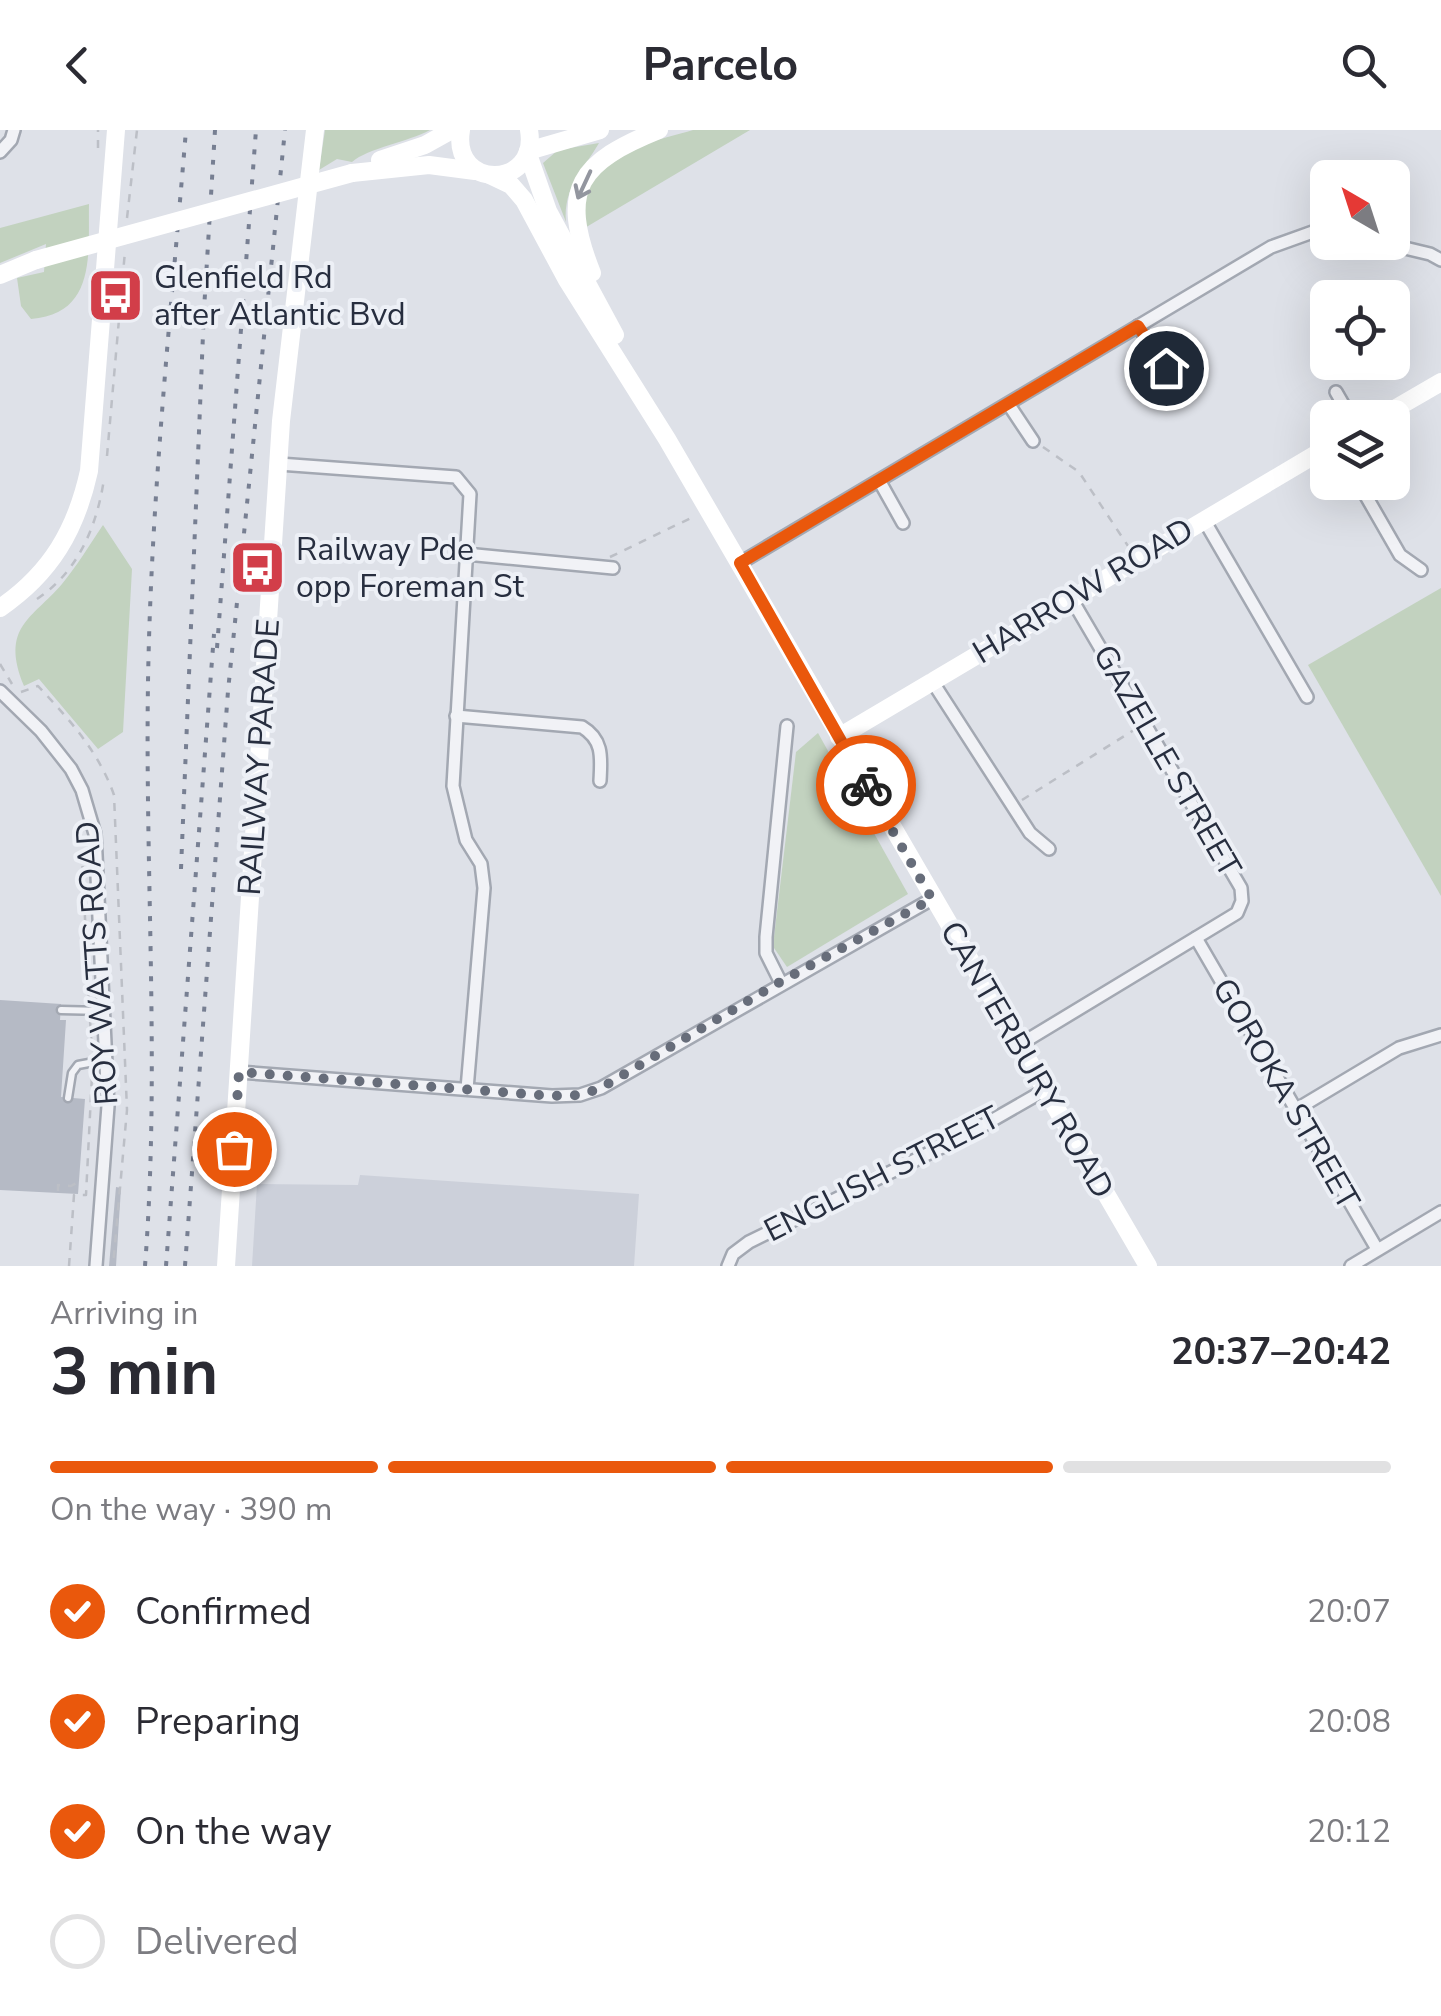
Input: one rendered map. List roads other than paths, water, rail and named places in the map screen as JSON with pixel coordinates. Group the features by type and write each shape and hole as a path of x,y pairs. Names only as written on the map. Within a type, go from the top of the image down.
{"main road":[{"path":"0,608 24,591 50,564 81,506 89,471 116,130"},
{"name":"RAILWAY PARADE","path":"226,1266 278,464 316,130"},
{"path":"354,172 425,145 452,130"},
{"path":"460,130 462,155 485,174"},
{"path":"528,153 529,130"},
{"path":"0,275 36,260 354,172 429,165 485,174 515,169 528,153 600,130"},
{"path":"621,345 578,233 576,199 582,182 600,159 659,130"},
{"name":"CANTERBURY ROAD","path":"528,153 548,211 667,438"},
{"name":"CANTERBURY ROAD","path":"485,174 515,188 524,200 567,280 667,438 1148,1266"},
{"path":"1410,400 1441,382"},
{"name":"HARROW ROAD","path":"839,737 1310,458"}],"street":[{"path":"0,152 14,130"},
{"path":"740,563 1271,247 1310,233"},
{"path":"1410,249 1441,260"},
{"path":"1138,326 1166,368"},
{"path":"1336,392 1341,400"},
{"path":"1010,405 1034,441"},
{"path":"278,464 456,477 470,494 453,786 466,840 480,864 484,888 467,1089"},
{"path":"880,482 903,523"},
{"path":"1368,500 1400,555 1420,570"},
{"path":"1204,520 1308,697"},
{"path":"466,554 613,568"},
{"name":"GAZELLE STREET","path":"1019,1045 1237,914 1242,901 1240,888 1072,598"},
{"path":"932,681 1030,833 1049,849"},
{"name":"ROY WATTS ROAD","path":"0,691 64,760 90,813 97,858 108,1106 96,1266"},
{"path":"456,716 582,727 600,745 600,781"},
{"path":"780,982 766,953 766,937 787,726"},
{"path":"239,1072 580,1095 601,1088 780,982 932,899"},
{"name":"GOROKA STREET","path":"1196,938 1377,1250"},
{"path":"1297,1109 1399,1048 1441,1035"},
{"name":"ENGLISH STREET","path":"728,1266 734,1254 749,1242 970,1132 1044,1090"},
{"path":"1356,1265 1441,1212"}],"lane":[{"path":"60,1010 104,1011"},
{"path":"68,1098 72,1072 78,1064 106,1060"}],"railway":[{"path":"145,1266 151,1120 150,613 162,406 186,130"},
{"path":"181,869 215,130"},
{"path":"217,648 256,130"},
{"path":"185,1266 228,691 285,130"},
{"path":"166,1266 214,634"}],"place":[{"name":"Glenfield Rd after Atlantic Bvd","path":"115,295"},
{"name":"Railway Pde opp Foreman St","path":"257,567"}]}
